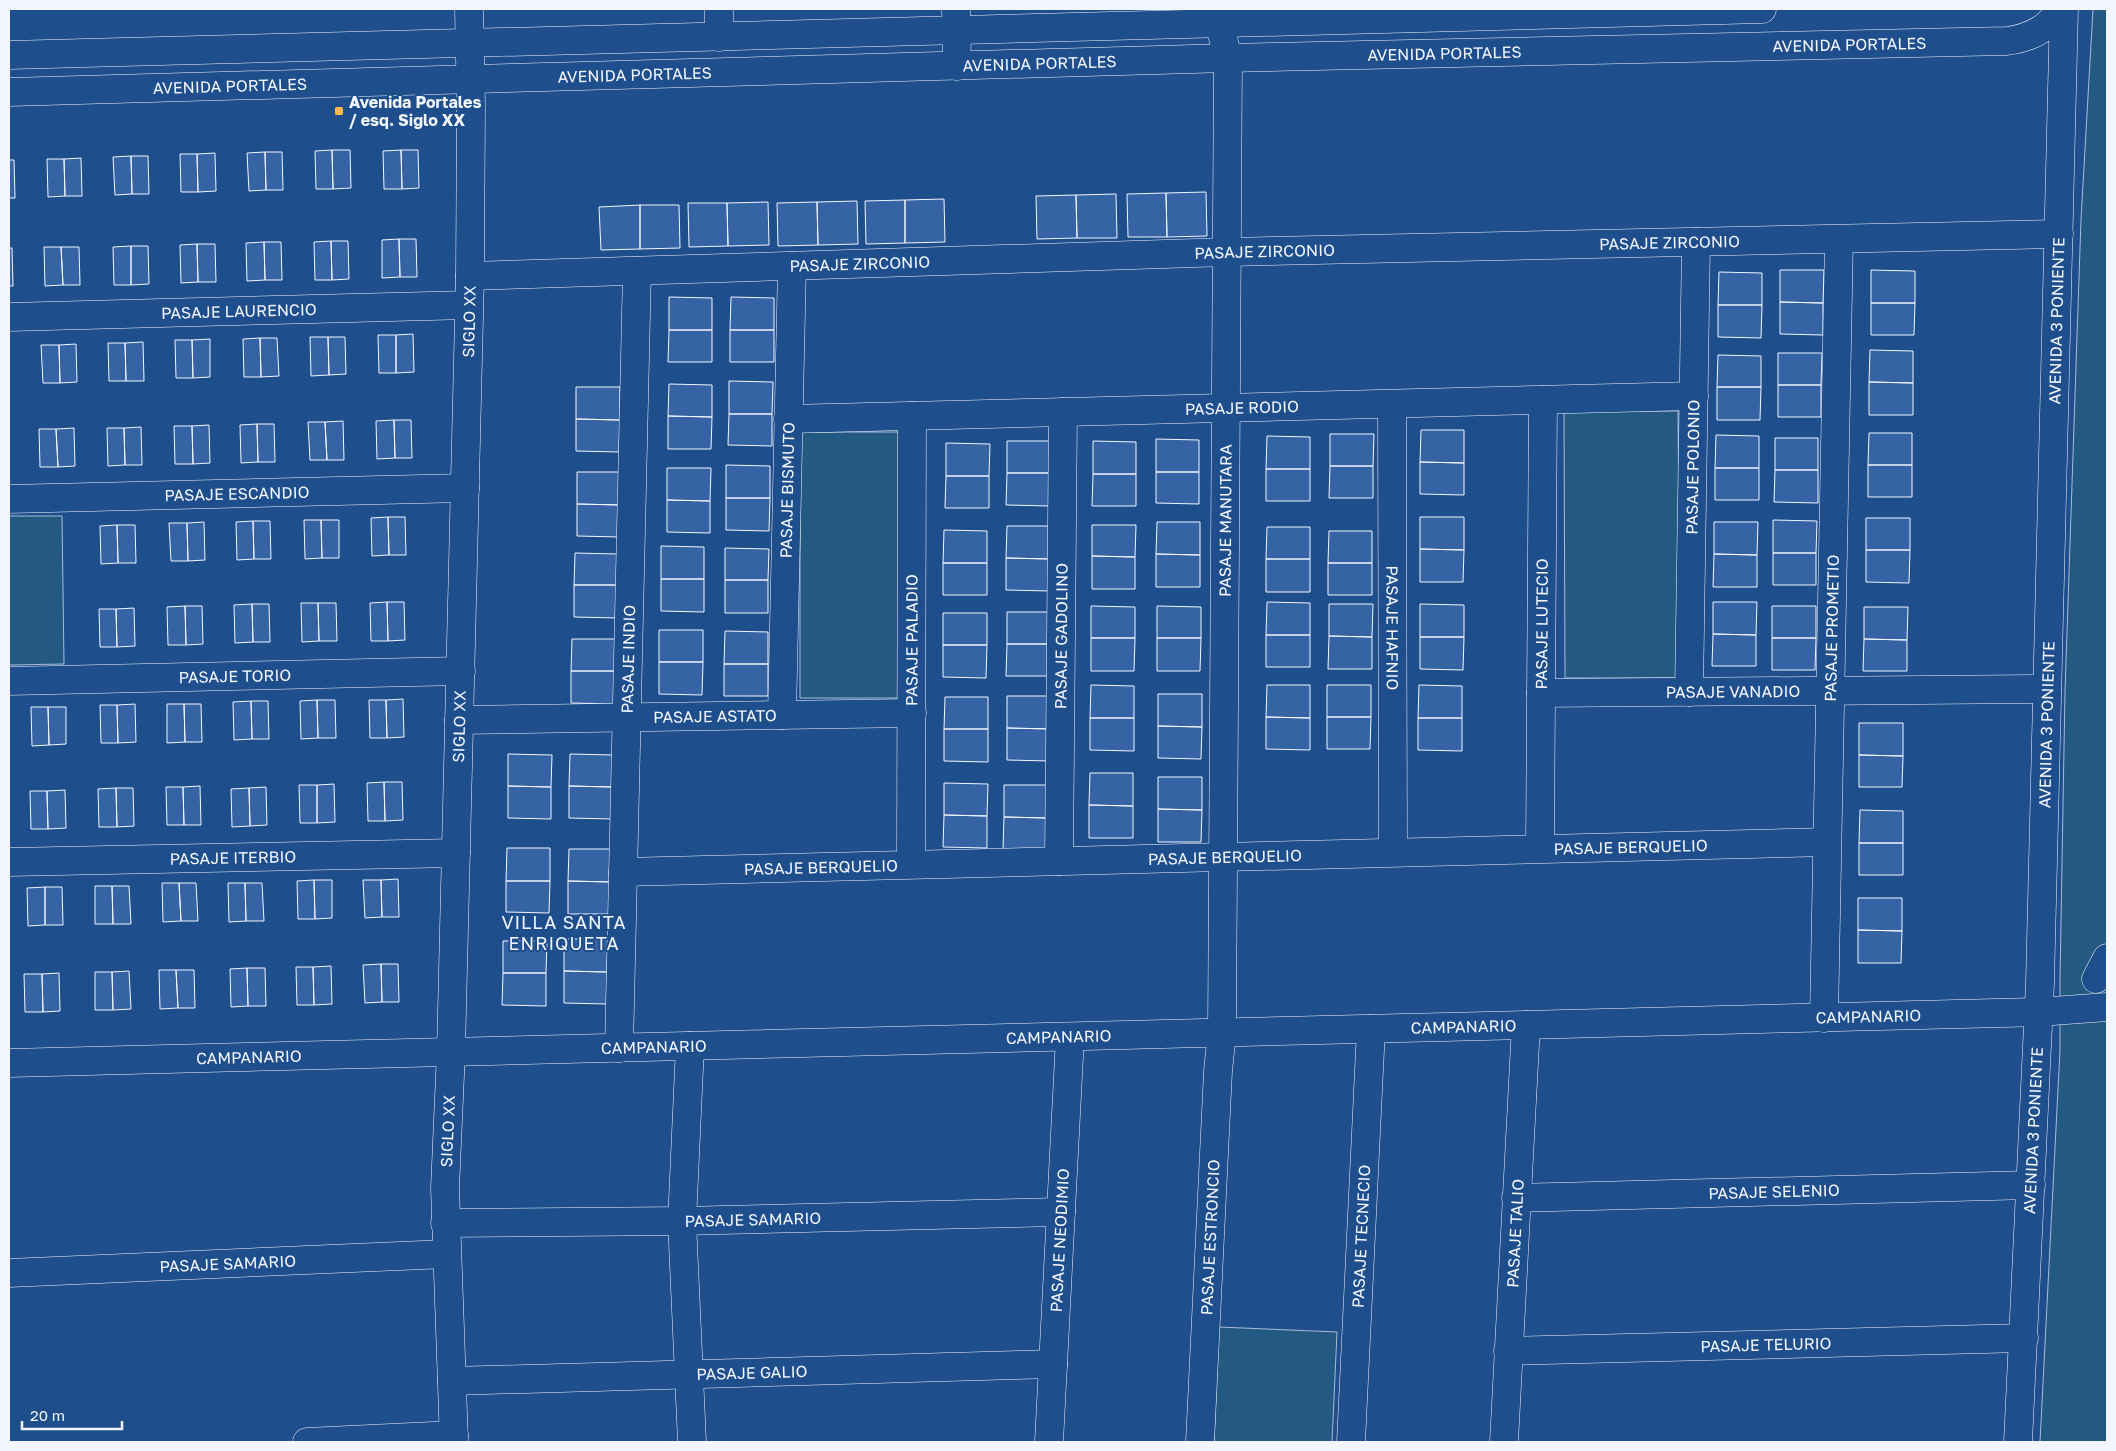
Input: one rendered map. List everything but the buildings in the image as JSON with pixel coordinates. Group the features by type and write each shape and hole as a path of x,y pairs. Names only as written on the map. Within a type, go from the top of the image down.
{"street":[{"name":"SIGLO XX","path":"454,1439 445,1223 470,276 471,78 469,9"},
{"path":"719,9 719,37"},
{"path":"9,55 719,37 957,20 1762,9"},
{"name":"AVENIDA PORTALES","path":"9,92 1228,58 2007,41 2030,36 2044,27 2056,16 2060,9"},
{"name":"AVENIDA 3 PONIENTE","path":"2018,1442 2039,1012 2064,9"},
{"name":"PASAJE MANUTARA","path":"1219,16 1228,58 1222,1032"},
{"path":"957,20 957,66"},
{"name":"PASAJE ZIRCONIO","path":"470,276 1227,252 2059,234"},
{"name":"PASAJE PROMETIO","path":"1824,1018 1839,239"},
{"name":"PASAJE POLONIO","path":"1689,692 1696,242"},
{"name":"PASAJE BISMUTO","path":"782,715 792,266"},
{"name":"PASAJE INDIO","path":"619,1048 637,271"},
{"name":"PASAJE LAURENCIO","path":"9,317 469,305"},
{"name":"PASAJE RODIO","path":"788,419 1694,396"},
{"name":"PASAJE LUTECIO","path":"1540,848 1542,400"},
{"name":"PASAJE HAFNIO","path":"1392,404 1393,852"},
{"name":"PASAJE GADOLINO","path":"1059,861 1063,412"},
{"name":"PASAJE PALADIO","path":"911,864 912,416"},
{"name":"PASAJE ESCANDIO","path":"9,499 465,488"},
{"name":"PASAJE TORIO","path":"9,681 460,671"},
{"name":"PASAJE VANADIO","path":"1541,693 2047,689"},
{"name":"PASAJE ASTATO","path":"459,720 912,713"},
{"name":"PASAJE BERQUELIO","path":"623,872 1827,842"},
{"name":"PASAJE ITERBIO","path":"9,862 456,853"},
{"name":"CAMPANARIO","path":"9,1063 1824,1018 2039,1012 2107,1007"},
{"name":"PASAJE TALIO","path":"1504,1442 1526,1025"},
{"name":"PASAJE TECNECIO","path":"1351,1442 1370,1029"},
{"name":"PASAJE ESTRONCIO","path":"1200,1442 1218,1071 1222,1032"},
{"name":"PASAJE NEODIMIO","path":"1049,1442 1070,1037"},
{"path":"690,1046 682,1221 692,1442"},
{"name":"PASAJE SELENIO","path":"1516,1198 2030,1185"},
{"name":"PASAJE SAMARIO","path":"445,1223 682,1221 1061,1212"},
{"name":"PASAJE SAMARIO","path":"9,1273 446,1254"},
{"name":"PASAJE TELURIO","path":"1508,1351 2024,1338"},
{"name":"PASAJE GALIO","path":"452,1381 1053,1364"},
{"path":"307,1442 454,1439"}],"shaded area":[{"path":"2093,9 2107,9 2107,1442 2040,1442 2060,1050 2065,691 2081,219"},
{"path":"1564,411 1678,411 1680,678 1565,678"},
{"path":"800,432 900,432 900,698 800,698"},
{"path":"9,516 62,516 64,664 9,665"},
{"path":"1219,1327 1337,1332 1332,1442 1214,1442"}],"place":[{"name":"Avenida Portales / esq. Siglo XX","path":"339,111"}],"district":[{"name":"VILLA SANTA ENRIQUETA","path":"564,933"}]}
